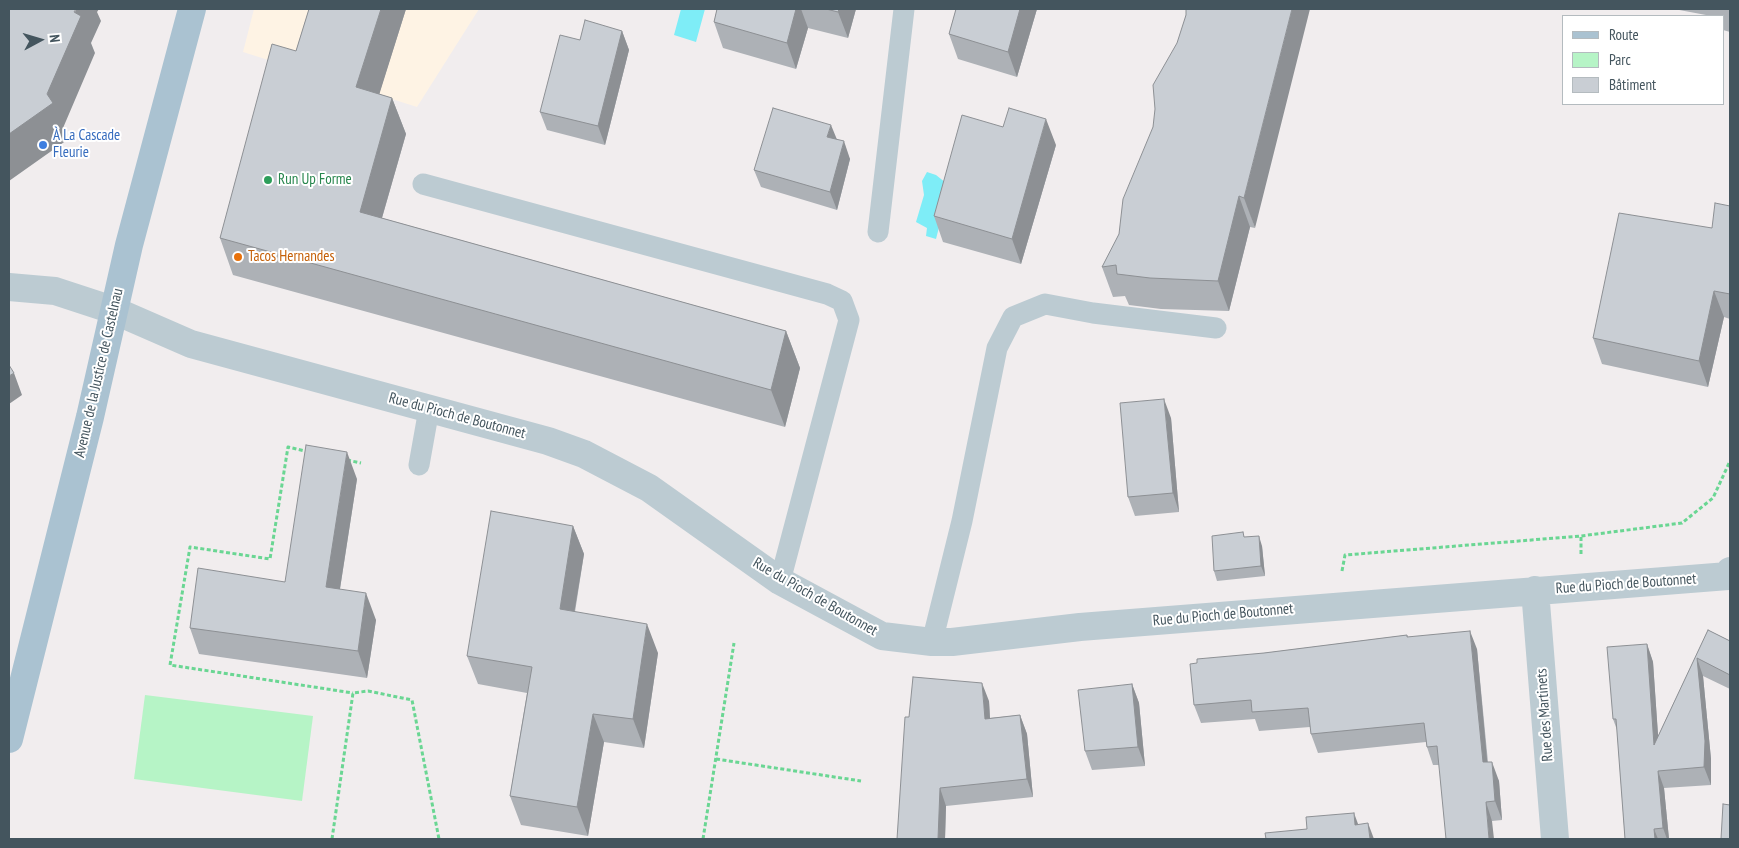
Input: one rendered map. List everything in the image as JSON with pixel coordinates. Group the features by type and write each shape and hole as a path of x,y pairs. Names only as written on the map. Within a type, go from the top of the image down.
{"main road":[{"name":"Avenue de la Justice de Castelnau","path":"9,739 90,417 113,310 192,9"}],"street":[{"name":"Rue du Pioch de Boutonnet","path":"9,287 55,292 113,310 191,344 548,441 584,454 648,488 780,580 882,636 932,642 952,642 1080,627 1728,576 1730,571"},
{"name":"Rue des Martinets","path":"1535,590 1555,839"}],"lane":[{"path":"878,232 904,9"},
{"path":"423,184 827,294 842,301 849,320 780,580"},
{"path":"932,642 962,521 997,348 1013,317 1044,304 1093,313 1216,328"},
{"path":"419,465 428,409"}],"path":[{"path":"315,453 288,448 270,559 190,547 170,665 353,693 368,691 412,700 439,839"},
{"path":"342,459 361,463"},
{"path":"1341,579 1345,554 1582,536 1682,523 1714,498 1730,461"},
{"path":"1580,562 1582,536"},
{"path":"703,839 734,643"},
{"path":"332,839 353,693"},
{"path":"716,759 861,781"}],"shaded area":[{"path":"254,9 479,9 417,107 243,52"}],"green space":[{"path":"145,695 313,716 302,801 134,779"}],"water":[{"path":"681,9 705,9 696,42 674,35"},
{"path":"927,172 936,175 946,183 946,200 936,239 926,236 927,228 916,222 924,195 922,181"}],"building":[{"path":"9,9 76,9 74,12 81,16 47,94 53,103 9,134"},
{"path":"309,9 381,9 356,87 392,98 360,212 786,331 771,390 220,238 272,44 296,51"},
{"path":"717,9 796,9 787,43 714,22"},
{"path":"826,9 839,9 838,12"},
{"path":"956,9 1020,9 1008,52 949,34"},
{"path":"1186,9 1292,9 1244,198 1239,196 1218,281 1150,278 1117,274 1116,265 1102,267 1119,234 1123,199 1153,127 1155,109 1153,85 1177,43 1186,15"},
{"path":"585,20 622,31 598,126 540,112 560,35 580,40"},
{"path":"773,108 831,125 827,137 844,141 830,192 754,170"},
{"path":"1009,108 1046,119 1012,239 934,216 962,115 1003,127"},
{"path":"1715,203 1730,206 1730,294 1714,291 1699,361 1593,338 1619,213 1712,228"},
{"path":"9,365 14,373 9,376"},
{"path":"1164,399 1173,493 1128,497 1120,403"},
{"path":"306,445 347,452 326,587 366,593 358,651 190,628 198,568 285,582"},
{"path":"491,511 573,526 560,609 647,624 633,719 593,714 577,807 510,796 532,667 467,656"},
{"path":"1243,532 1244,537 1259,536 1261,566 1214,571 1212,536"},
{"path":"1708,630 1730,641 1730,675 1697,658 1705,741 1704,767 1658,771 1663,828 1654,829 1655,839 1625,839 1616,719 1613,719 1607,647 1647,644 1654,745"},
{"path":"1470,631 1483,762 1492,762 1495,801 1486,802 1489,839 1446,839 1437,746 1427,747 1424,723 1311,734 1308,708 1252,712 1251,700 1194,705 1190,664 1197,663 1197,659 1264,653 1407,635 1407,637"},
{"path":"913,677 982,683 985,719 1020,715 1027,779 940,788 938,839 897,839 905,717 909,717"},
{"path":"1132,684 1138,747 1085,751 1078,690"},
{"path":"1723,804 1730,805 1730,839 1721,839"},
{"path":"1354,813 1355,825 1368,823 1370,839 1266,839 1265,833 1307,829 1306,817"}],"place":[{"name":"À La Cascade Fleurie","path":"43,145"},
{"name":"Run Up Forme","path":"268,180"},
{"name":"Tacos Hernandes","path":"238,257"}]}
